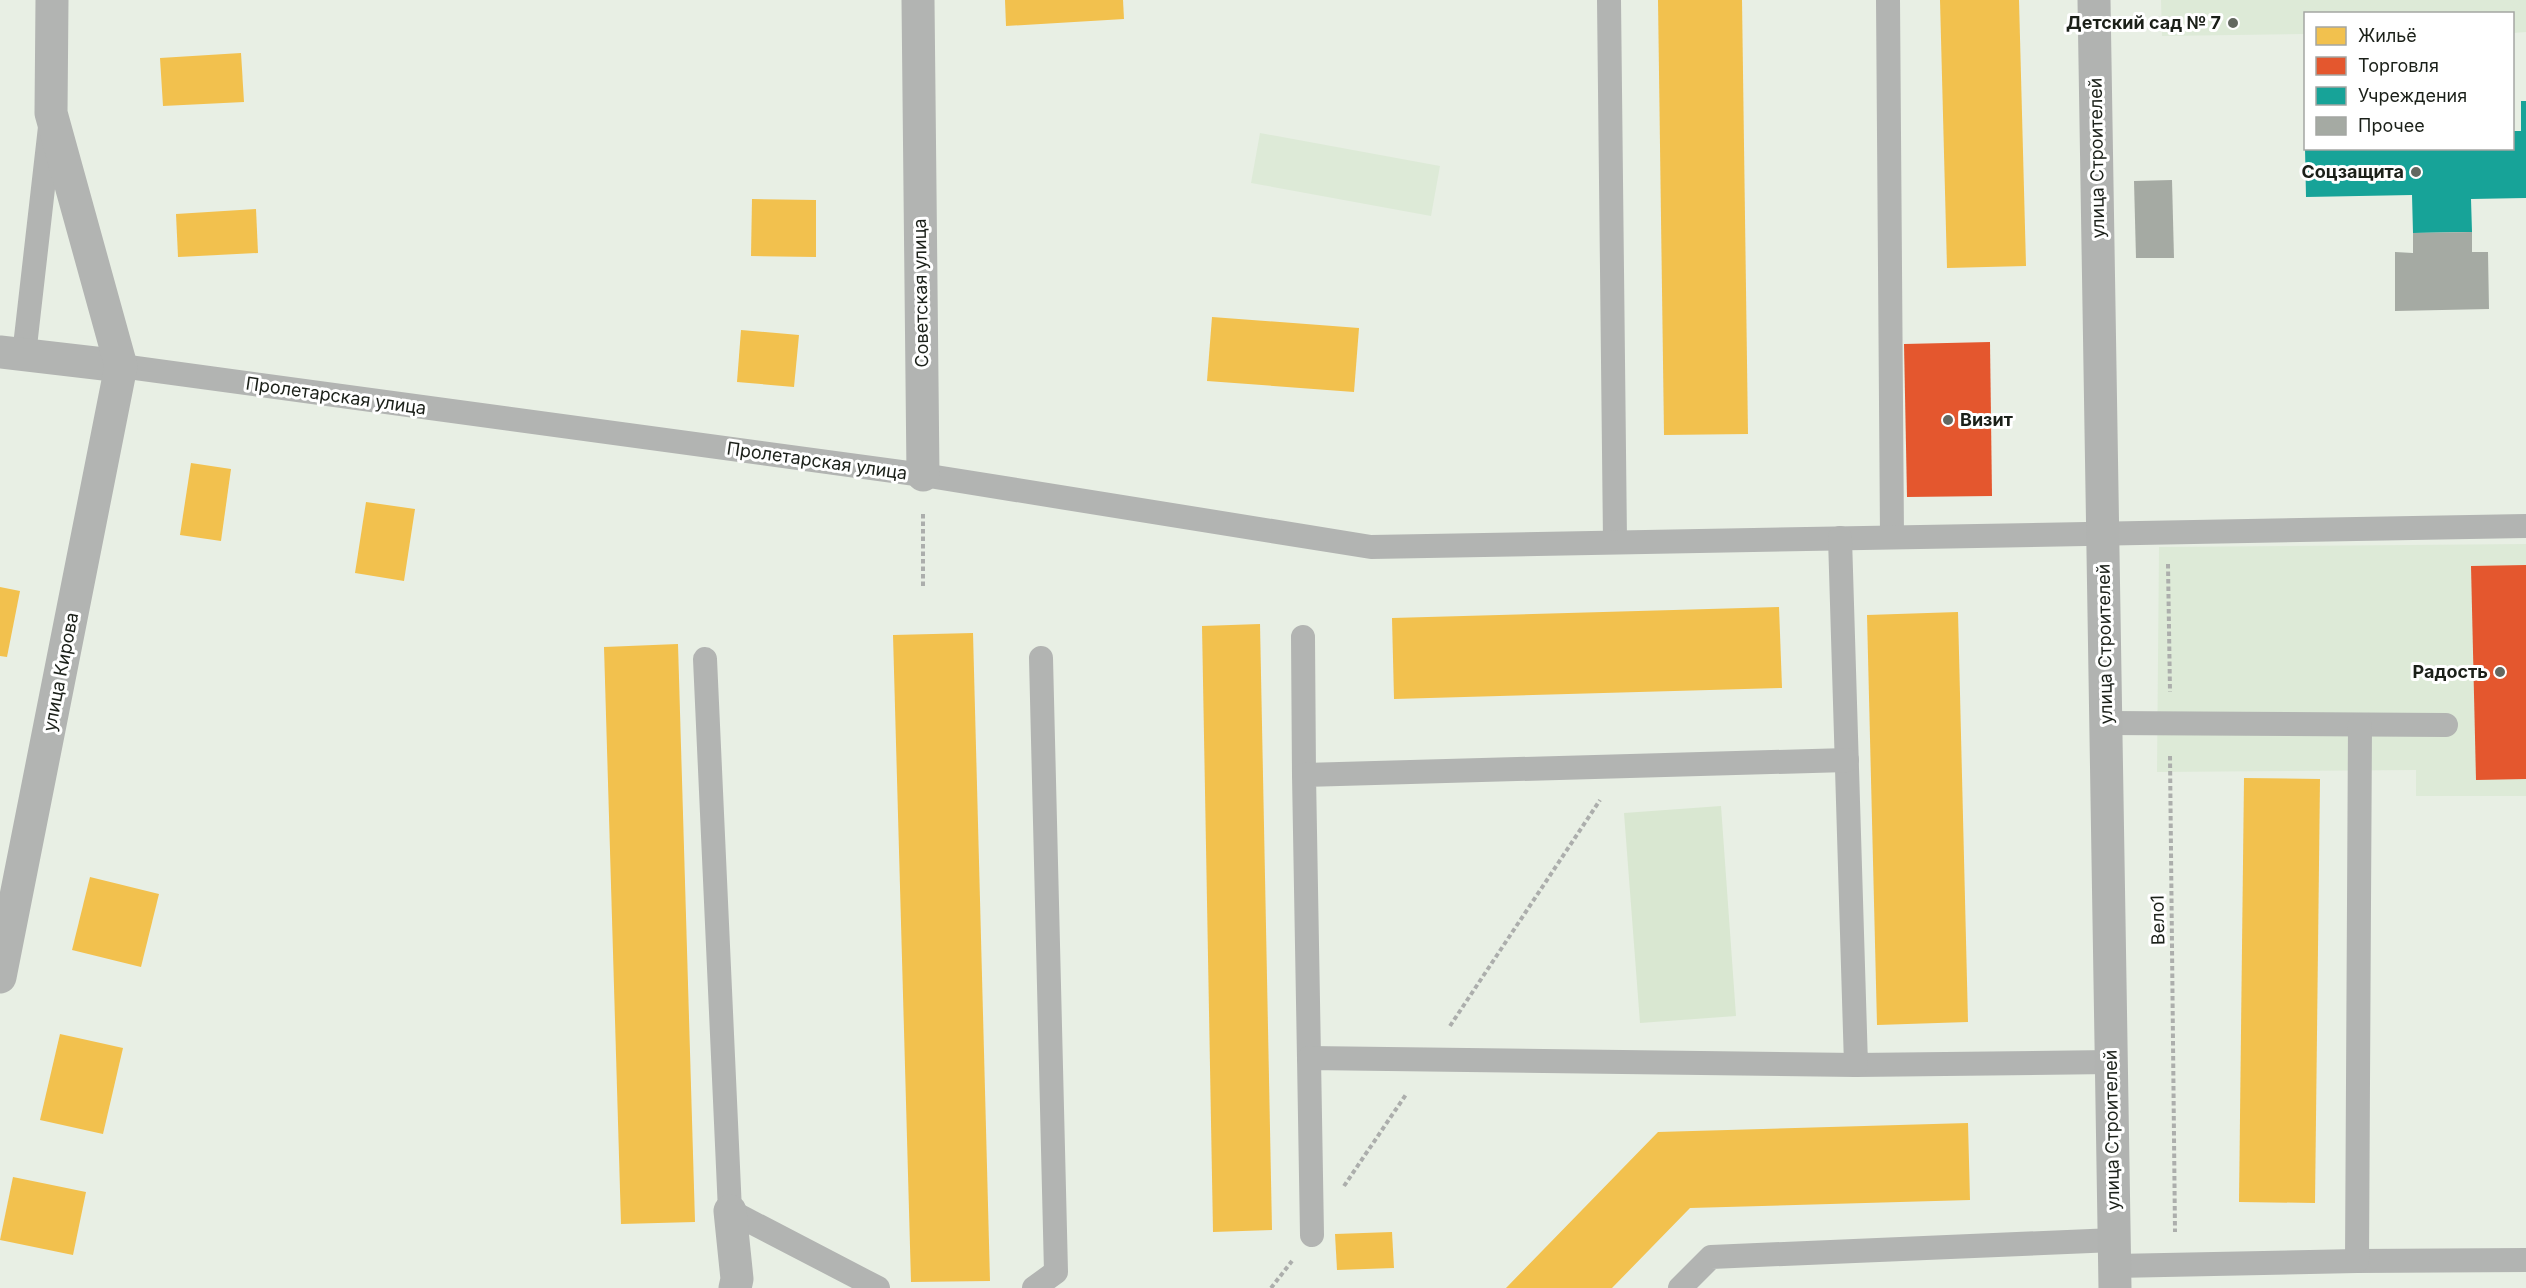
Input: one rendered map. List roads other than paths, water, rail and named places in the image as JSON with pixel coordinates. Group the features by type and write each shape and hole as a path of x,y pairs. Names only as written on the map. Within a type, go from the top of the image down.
{"main road":[{"name":"улица Строителей","path":"2094,0 2115,1265"}],"street":[{"path":"12,354 121,366 51,112 52,0"},
{"name":"Советская улица","path":"918,0 923,475"},
{"name":"улица Кирова","path":"0,977 121,366"},
{"path":"730,1211 737,1279 735,1288"}],"lane":[{"path":"1609,0 1615,542"},
{"path":"1888,0 1892,537"},
{"path":"12,354 51,112"},
{"name":"Пролетарская улица","path":"121,366 923,475 1371,547 2526,526"},
{"path":"1840,538 1856,1065"},
{"path":"1303,637 1312,1235"},
{"path":"1034,1288 1056,1272 1041,658"},
{"path":"705,659 730,1211 878,1288"},
{"path":"2107,723 2446,725"},
{"path":"2357,1261 2360,725"},
{"path":"1304,775 1847,760"},
{"path":"1309,1058 1856,1065 2111,1062"},
{"path":"1680,1288 1711,1257 2115,1265 2526,1260"}],"place":[{"name":"Детский сад № 7","path":"2233,23"},
{"name":"Соцзащита","path":"2416,172"},
{"name":"Визит","path":"1948,420"},
{"name":"Радость","path":"2500,672"}]}
